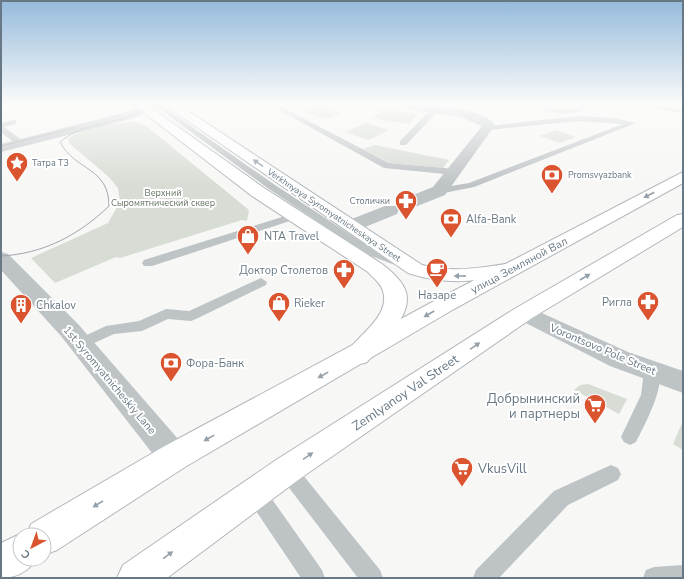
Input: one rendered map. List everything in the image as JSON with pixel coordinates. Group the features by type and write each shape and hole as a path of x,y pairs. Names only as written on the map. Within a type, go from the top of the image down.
{"main road":[{"name":"Verkhnyaya Syromyatnicheskaya Street","path":"182,132 258,192 375,268 390,281 395,289 397,298 396,306 391,315 357,356"},
{"name":"Verkhnyaya Syromyatnicheskaya Street","path":"211,132 415,269 440,276 484,274 512,269"},
{"name":"улица Земляной Вал","path":"357,356 512,269 683,177"},
{"name":"Zemlyanoy Val Street","path":"136,578 287,470 524,313 683,219"},
{"path":"52,532 174,457 357,356"},
{"path":"1,564 12,557"}],"street":[{"path":"2,147 63,132"},
{"path":"351,226 439,191 485,132"},
{"name":"1st Syromyatnicheskiy Lane","path":"7,264 82,344 174,457"},
{"name":"Vorontsovo Pole Street","path":"524,313 584,343 683,382"}],"lane":[{"path":"7,132 20,143"},
{"path":"189,132 370,252 415,269"},
{"path":"323,132 387,166 455,172"},
{"path":"403,143 414,132"},
{"path":"439,191 472,185 611,132"},
{"path":"148,263 295,216"},
{"path":"370,252 390,281"},
{"path":"82,344 111,329 142,326 166,314 191,316 261,282"},
{"path":"630,437 649,395 652,371"},
{"path":"287,470 372,578"},
{"path":"484,578 561,498 611,474"},
{"path":"255,492 314,578"},
{"path":"654,578 683,576"}],"green space":[{"name":"Верхний Сыромятнический сквер","path":"80,132 154,132 249,210 247,221 242,220 120,258 116,257 55,283 31,258 108,223 120,202 118,188 109,177 69,143 69,138"},
{"path":"345,132 385,132 368,140"},
{"path":"551,132 562,132 576,137 560,143 540,136"},
{"path":"375,145 449,160 443,168 390,163 363,149"},
{"path":"588,384 627,399 619,414 574,390 580,385"},
{"path":"683,421 683,450 673,444"}],"tram line":[{"path":"1,146 58,132"},
{"path":"1,256 31,251 60,241 85,226 109,206 108,193 97,176 74,159 60,142 76,132"}],"place":[{"name":"Татра T3","path":"17,182"},
{"name":"Promsvyazbank","path":"552,194"},
{"name":"Столички","path":"406,220"},
{"name":"Alfa-Bank","path":"451,238"},
{"name":"NTA Travel","path":"248,256"},
{"name":"Назаре","path":"437,288"},
{"name":"Доктор Столетов","path":"344,290"},
{"name":"Rieker","path":"279,322"},
{"name":"Ригла","path":"648,322"},
{"name":"Chkalov","path":"21,324"},
{"name":"Фора-Банк","path":"171,382"},
{"name":"Добрынинский и партнеры","path":"595,424"},
{"name":"VkusVill","path":"462,488"}]}
